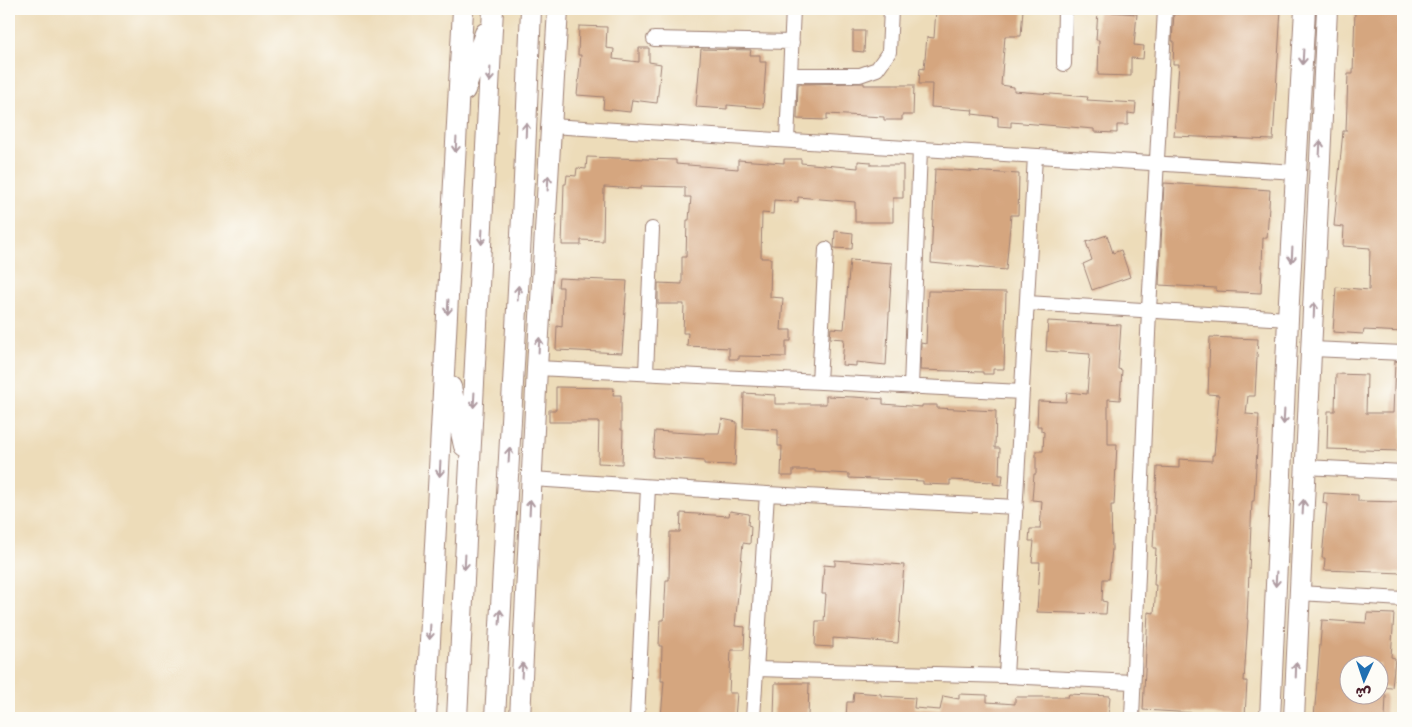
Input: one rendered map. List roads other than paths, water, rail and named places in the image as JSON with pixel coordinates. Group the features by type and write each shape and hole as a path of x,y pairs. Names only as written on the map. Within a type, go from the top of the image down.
{"street":[{"path":"426,718 463,9"},
{"path":"495,718 524,179 530,9"},
{"path":"520,718 537,368 558,9"},
{"path":"787,140 793,9"},
{"path":"790,75 860,75 877,69 889,52 891,9"},
{"path":"1064,64 1065,9"},
{"path":"1132,718 1148,310 1158,162 1165,9"},
{"path":"1270,718 1288,319 1305,9"},
{"path":"1294,718 1327,9"},
{"path":"458,112 493,10"},
{"path":"457,718 493,10"},
{"path":"654,39 792,42"},
{"path":"551,126 1296,172"},
{"path":"911,387 920,149"},
{"path":"1006,676 1035,156"},
{"path":"1296,172 1315,287"},
{"path":"524,179 534,226 544,260"},
{"path":"646,373 652,229"},
{"path":"819,382 826,249"},
{"path":"1027,302 1288,319"},
{"path":"1288,319 1305,467"},
{"path":"1312,349 1403,354"},
{"path":"446,363 470,471"},
{"path":"537,368 1022,392"},
{"path":"1305,467 1403,472"},
{"path":"532,479 767,494 1016,506"},
{"path":"637,718 648,487"},
{"path":"753,718 767,494"},
{"path":"1299,593 1403,600"},
{"path":"756,669 1006,676 1133,682"},
{"path":"444,718 459,674"}]}
